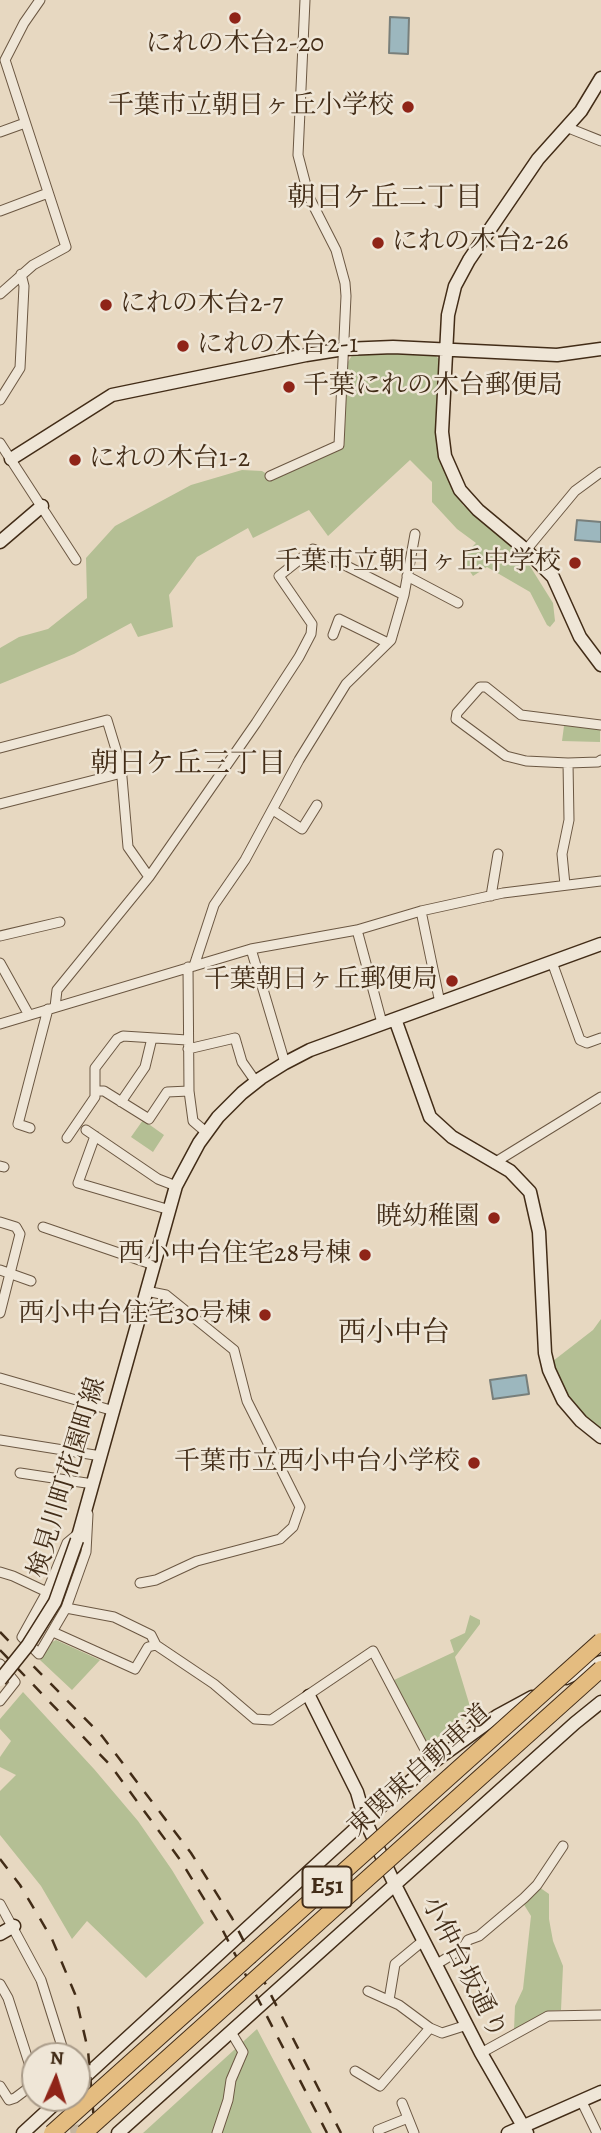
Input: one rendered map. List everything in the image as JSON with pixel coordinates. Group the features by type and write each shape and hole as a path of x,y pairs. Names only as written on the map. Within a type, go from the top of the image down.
{"highway":[{"name":"東関東自動車道","path":"52,2133 601,1641"},
{"name":"東関東自動車道","path":"84,2133 601,1669"}],"street":[{"path":"0,294 33,265 66,247 5,60 24,23 40,0"},
{"path":"270,476 339,445 346,296 336,250 309,197 298,155 305,0"},
{"path":"601,78 581,111 538,159 459,277 447,315 443,432 450,471 468,501 526,550 553,577 580,638 601,664"},
{"path":"0,132 25,123"},
{"path":"566,127 601,141"},
{"path":"0,211 48,193"},
{"path":"0,400 20,368 24,286 21,274"},
{"path":"11,459 112,395 306,355 344,349 393,347 557,355 601,349"},
{"path":"0,443 76,560"},
{"path":"526,550 575,491 601,472"},
{"path":"0,541 42,506"},
{"path":"207,1133 193,1121 189,1091 191,967 214,905 245,860 299,760 346,684 391,640 404,595 415,534"},
{"path":"30,1128 18,1124 57,990 149,877 256,723 311,634 312,624 279,576 313,549 404,595"},
{"path":"407,576 458,603"},
{"path":"333,635 339,619 388,643"},
{"path":"601,725 521,715 486,687 480,687 457,713 457,719 506,757 568,763 601,760"},
{"path":"0,748 107,720 122,773 128,847 149,877"},
{"path":"565,885 562,854 569,820 568,763"},
{"path":"0,804 122,773"},
{"path":"273,810 302,829 317,805"},
{"path":"491,896 498,854"},
{"path":"0,1024 251,949 357,930 421,911 491,896 601,881"},
{"path":"421,911 440,1003"},
{"path":"0,936 60,922"},
{"path":"357,930 382,1023"},
{"name":"検見川町花園町線","path":"0,1680 28,1645 55,1602 88,1506 176,1186 191,1156 218,1117 256,1082 310,1051 601,944"},
{"path":"251,949 285,1063"},
{"path":"552,962 580,1040 587,1043 601,1038"},
{"path":"0,963 29,1016"},
{"path":"395,1019 430,1117 452,1138 510,1171 524,1184 533,1199 539,1232 545,1353 549,1370 564,1400 581,1421 601,1437"},
{"path":"67,1138 95,1097 95,1068 117,1039 123,1036 188,1044 235,1038 243,1062 256,1082"},
{"path":"121,1102 145,1067 152,1038"},
{"path":"95,1091 104,1091 149,1119 167,1092 189,1091"},
{"path":"494,1163 601,1097"},
{"path":"86,1130 158,1179 176,1186"},
{"path":"95,1136 78,1183 170,1210"},
{"path":"0,1222 16,1227 20,1234 0,1313"},
{"path":"43,1227 154,1265"},
{"path":"0,1270 31,1281"},
{"path":"140,1583 156,1580 209,1557 280,1539 292,1527 300,1507 247,1401 234,1350 166,1295 146,1291"},
{"path":"0,1378 114,1411"},
{"path":"0,1440 101,1456"},
{"path":"20,1473 93,1484"},
{"path":"78,1536 66,1543 47,1592 22,1637 39,1654 66,1608 86,1552 88,1506"},
{"path":"0,1573 47,1592"},
{"path":"66,1608 114,1617 151,1635 156,1645 214,1684 255,1719 271,1720 373,1651 432,1763"},
{"path":"53,1632 135,1669 148,1647 156,1645"},
{"path":"91,2071 365,1820 432,1763 497,1716 571,1675 601,1662"},
{"path":"0,1664 15,1682 0,1701"},
{"name":"小仲台坂通り","path":"309,1696 357,1792 365,1820 395,1885 481,2053 525,2130"},
{"path":"118,2133 601,1702"},
{"path":"437,1964 463,1948 468,1940 479,1936 524,1898 537,1885 563,1846"},
{"path":"0,1904 41,1980 61,2042"},
{"path":"0,1934 14,1926"},
{"path":"389,2000 395,1964 424,1940"},
{"path":"0,1984 8,1998 31,2068 27,2089 15,2098 9,2100 0,2086"},
{"path":"368,1991 389,2000 442,2033 467,2025"},
{"path":"481,2053 548,2016 601,2015"},
{"path":"355,2071 380,2086 430,2028"},
{"path":"217,2133 228,2100 231,2080 243,2052 231,2032"},
{"path":"508,2133 525,2130 601,2092"},
{"path":"581,2100 597,2133"},
{"path":"402,2103 414,2133"},
{"path":"23,2133 46,2112"},
{"path":"379,2133 378,2130 408,2118"}],"green space":[{"path":"354,352 434,354 442,363 439,434 445,472 463,505 515,546 528,563 553,603 555,621 550,627 530,592 487,567 473,576 465,564 469,550 476,543 457,529 432,502 432,482 410,460 328,536 309,510 253,538 248,528 197,557 169,595 173,627 138,637 131,623 74,654 0,684 0,648 19,637 48,629 87,598 86,558 115,526 191,485 242,470 262,471 270,476 344,446 348,362"},
{"path":"564,726 597,727 600,730 600,742 562,741"},
{"path":"143,1120 164,1135 153,1152 131,1137"},
{"path":"601,1319 601,1429 584,1415 570,1398 559,1382 553,1361 593,1330"},
{"path":"470,1615 480,1620 480,1624 455,1657 472,1713 427,1745 394,1680 454,1652 450,1640 465,1633"},
{"path":"56,1640 100,1660 72,1690 40,1660"},
{"path":"23,1692 138,1821 204,1923 146,1978 87,1921 72,1939 41,1886 0,1835 0,1791 16,1775 0,1767 0,1757 11,1741 0,1729 0,1719"},
{"path":"539,1887 549,1894 549,1919 553,1941 563,1966 561,2010 547,2011 514,2030 515,2006 523,1989 531,1916 523,1903"},
{"path":"257,2029 312,2133 143,2133"}],"water":[{"path":"390,17 409,18 408,54 389,53"},
{"path":"577,520 601,522 601,542 575,540"},
{"path":"526,1375 529,1394 493,1399 490,1380"}],"tunnel":[{"path":"73,2112 75,2133"}],"railway":[{"path":"0,1632 102,1736 191,1853 232,1918 341,2133"},
{"path":"0,1650 111,1766 181,1861 220,1925 327,2133"},
{"path":"0,1859 20,1885 52,1939 75,1994 88,2050 95,2133"}],"place":[{"name":"にれの木台2-20","path":"235,18"},
{"name":"千葉市立朝日ヶ丘小学校","path":"408,107"},
{"name":"にれの木台2-26","path":"378,243"},
{"name":"にれの木台2-7","path":"106,305"},
{"name":"にれの木台2-1","path":"183,346"},
{"name":"千葉にれの木台郵便局","path":"289,387"},
{"name":"にれの木台1-2","path":"75,460"},
{"name":"千葉市立朝日ヶ丘中学校","path":"575,563"},
{"name":"千葉朝日ヶ丘郵便局","path":"452,981"},
{"name":"暁幼稚園","path":"494,1218"},
{"name":"西小中台住宅28号棟","path":"365,1255"},
{"name":"西小中台住宅30号棟","path":"265,1315"},
{"name":"千葉市立西小中台小学校","path":"474,1463"}],"district":[{"name":"朝日ケ丘二丁目","path":"385,199"},
{"name":"朝日ケ丘三丁目","path":"188,765"},
{"name":"西小中台","path":"394,1334"}]}
